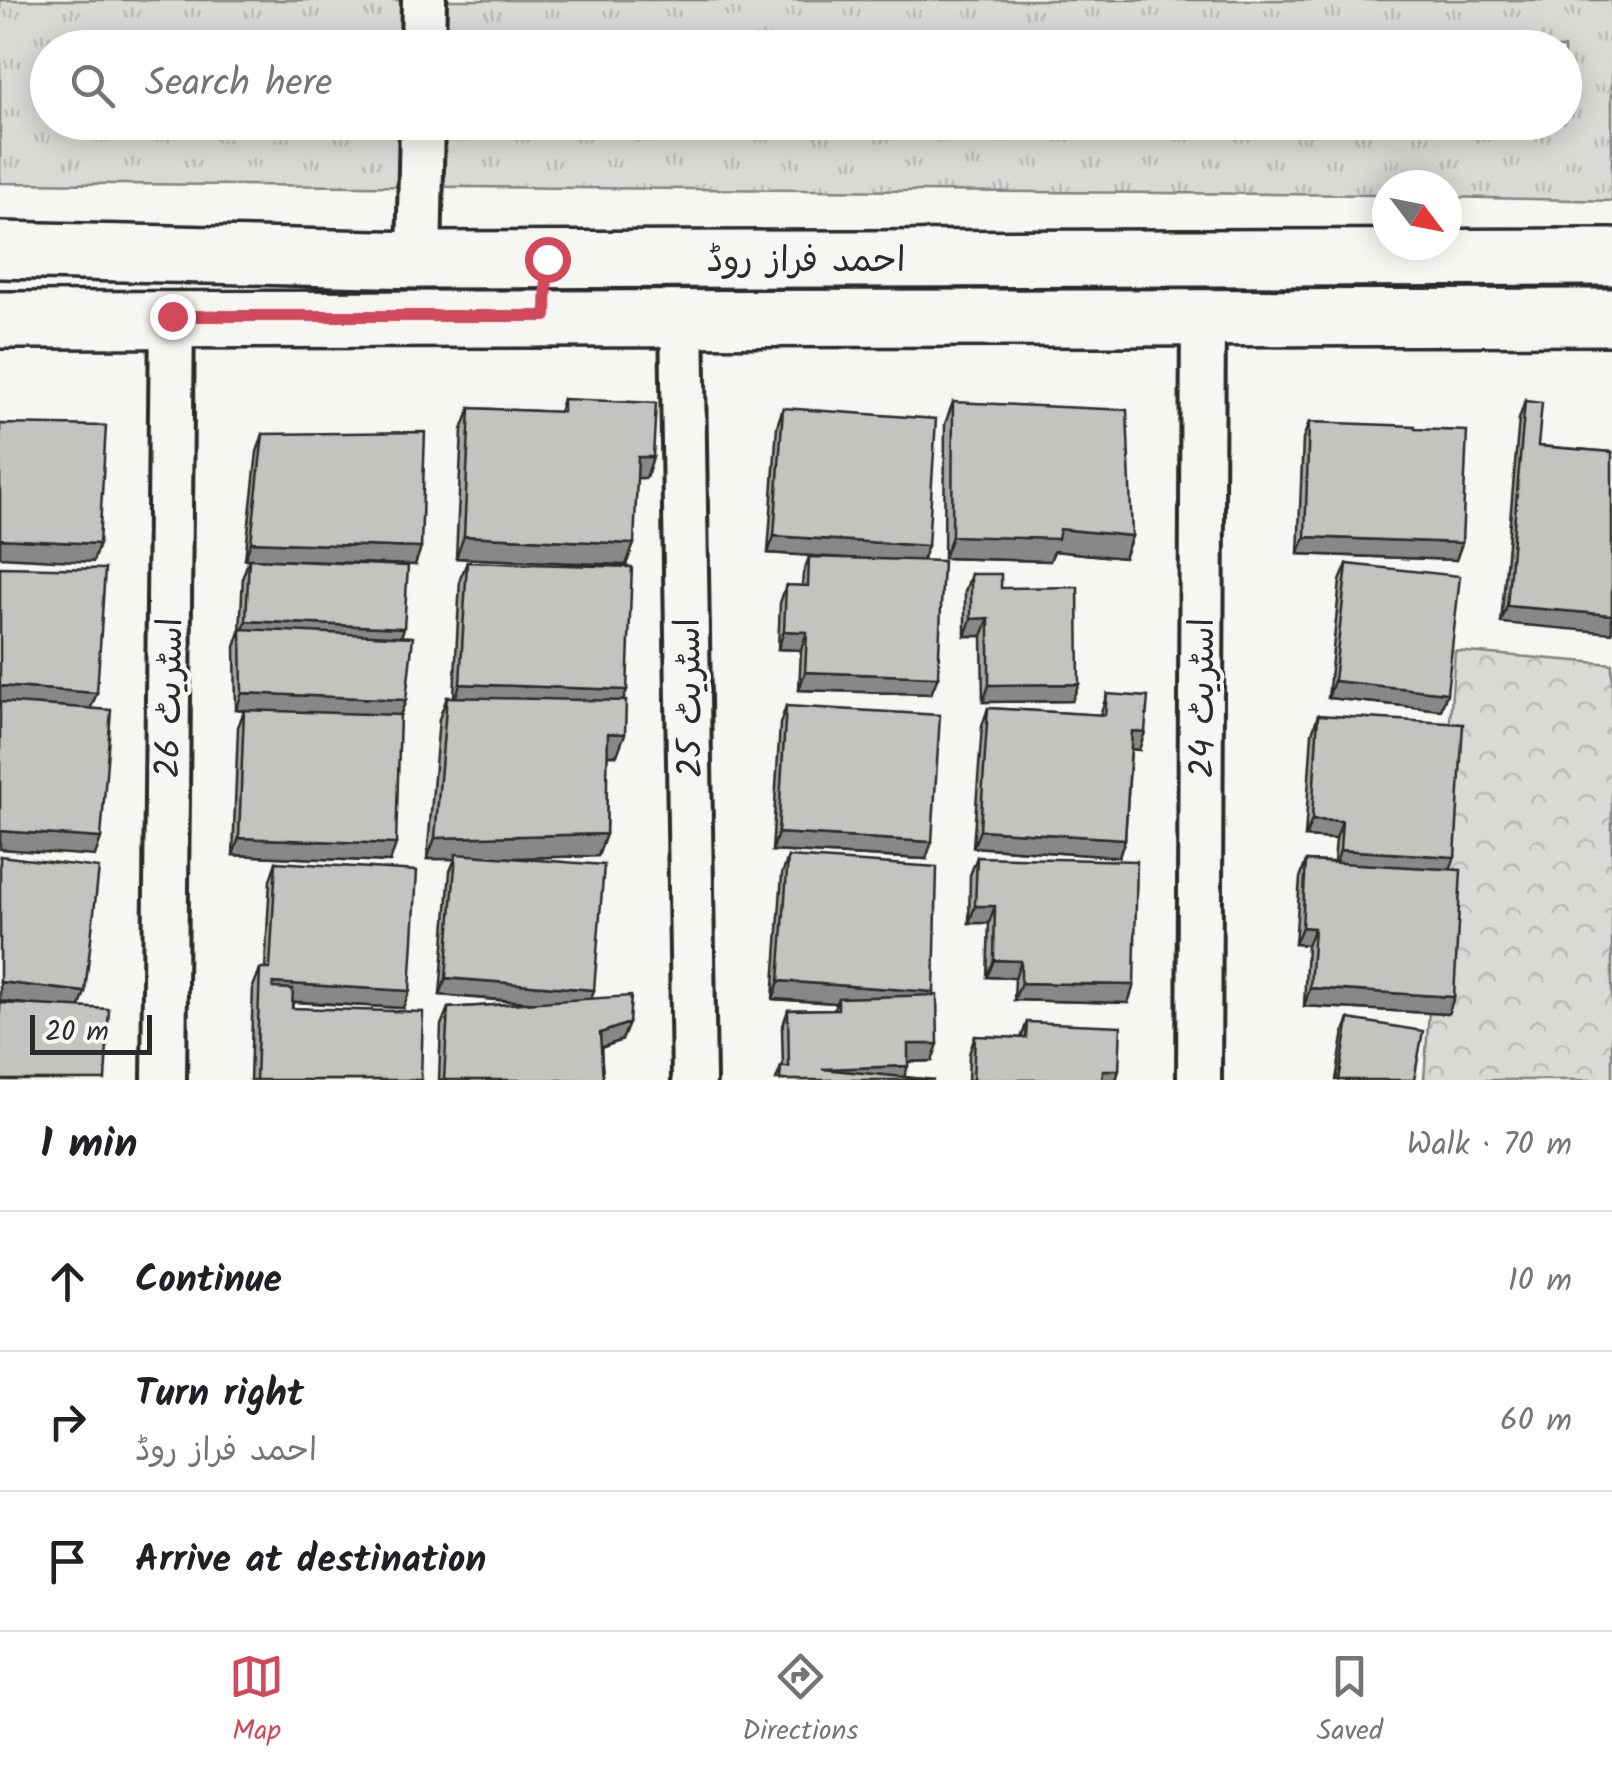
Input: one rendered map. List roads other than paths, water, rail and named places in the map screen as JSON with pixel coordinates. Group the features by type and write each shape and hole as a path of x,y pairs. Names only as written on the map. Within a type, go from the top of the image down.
{"main road":[{"name":"احمد فراز روڈ","path":"0,250 419,260 1612,257"},
{"path":"546,316 547,259"},
{"name":"احمد فراز روڈ","path":"0,320 172,316 1612,317"}],"street":[{"path":"423,30 424,0"},
{"path":"419,260 422,140"},
{"name":"اسٹریٹ 24","path":"1200,1080 1203,315"},
{"name":"اسٹریٹ 26","path":"164,1080 172,316"},
{"name":"اسٹریٹ 25","path":"682,316 694,1080"}]}
